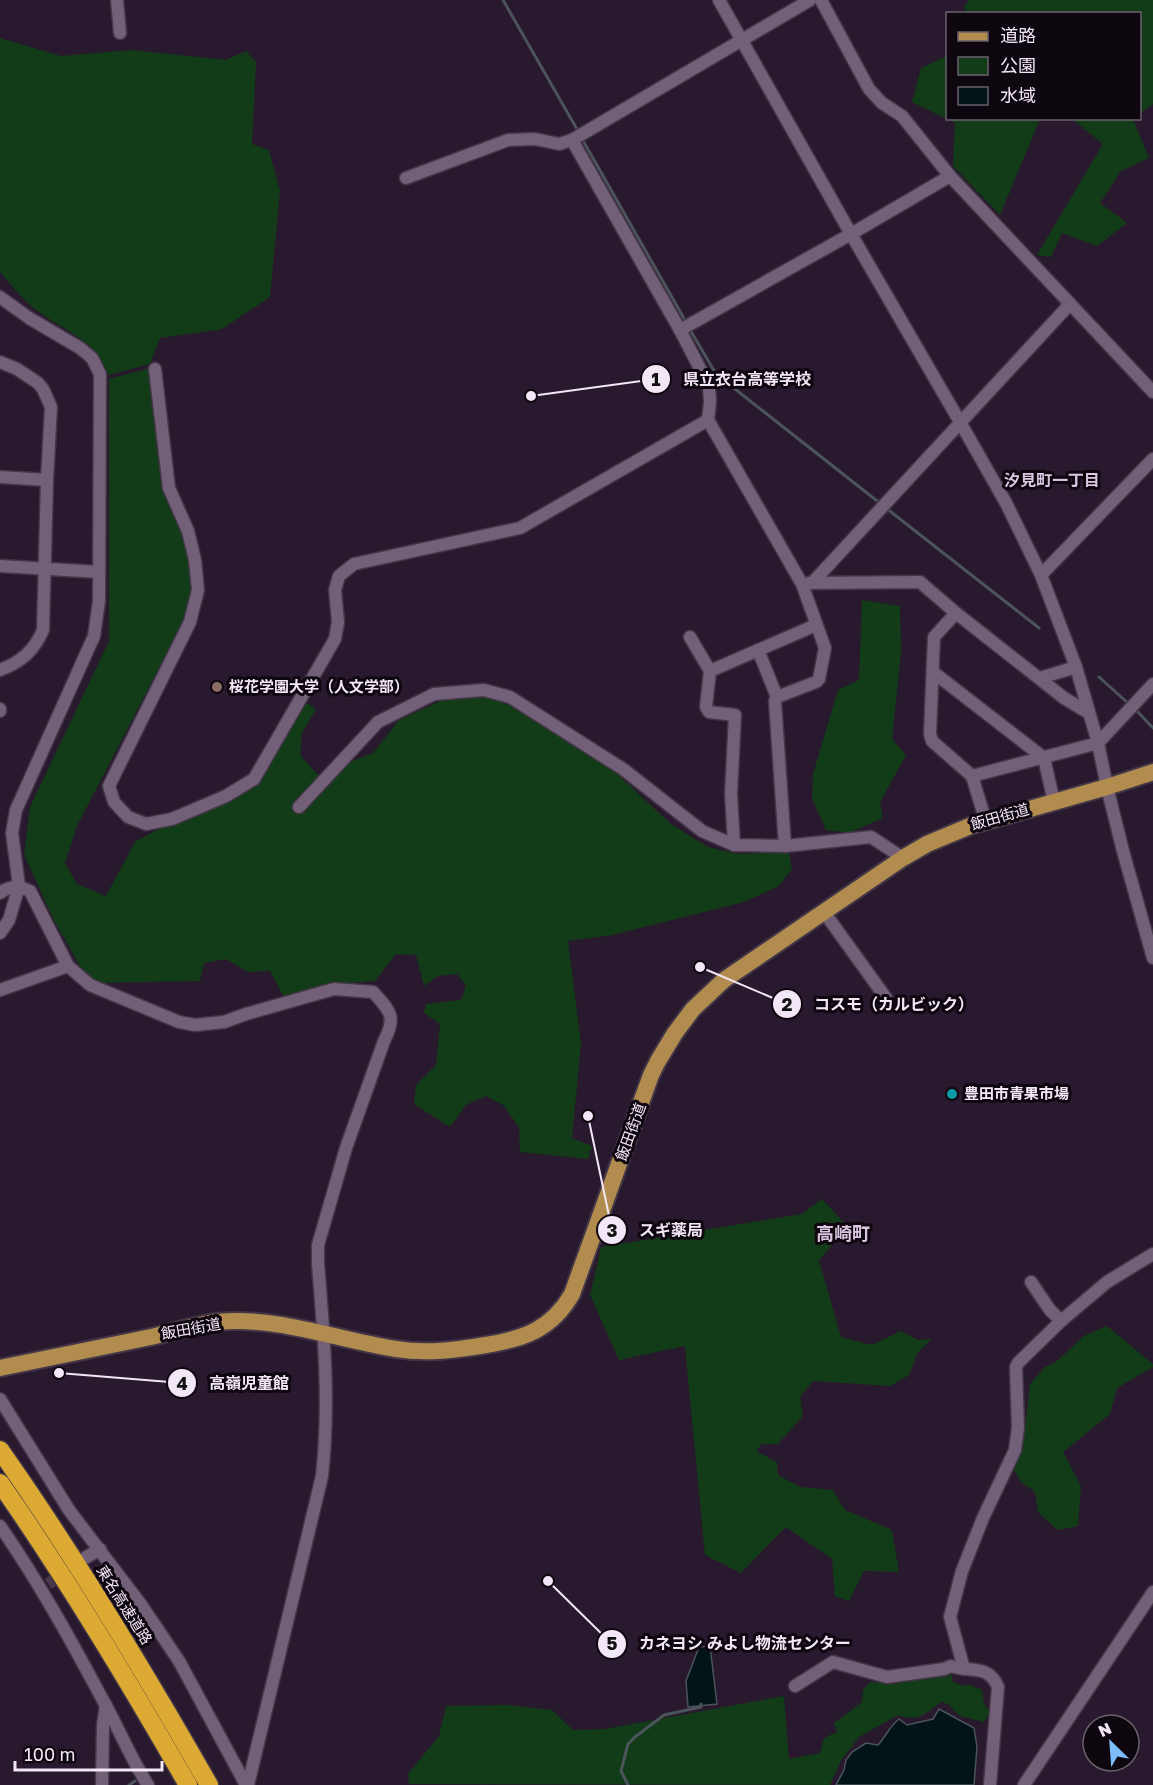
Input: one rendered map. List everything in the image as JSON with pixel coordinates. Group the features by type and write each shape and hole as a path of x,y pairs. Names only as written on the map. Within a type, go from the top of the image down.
{"highway":[{"name":"東名高速道路","path":"0,1450 125,1640 209,1785"},
{"path":"0,1483 109,1650 188,1785"}],"main road":[{"name":"飯田街道","path":"0,1368 217,1322 260,1322 396,1349 428,1352 518,1339 536,1331 559,1313 572,1294 658,1060 693,1009 724,980 927,844 955,831 1153,772"}],"street":[{"path":"117,0 120,33"},
{"path":"719,0 960,422 1005,503 1041,575 1076,667 1153,957"},
{"path":"406,178 508,140 535,139 559,144 572,140 810,0"},
{"path":"821,0 869,89 882,103 902,116 950,176 1153,392"},
{"path":"572,140 680,330 709,386 708,420 807,583 816,625 825,648 819,679 777,696"},
{"path":"680,330 950,176"},
{"path":"0,297 29,318 80,348 92,358 100,374 97,620 94,636 6,833 19,886 9,920 0,933"},
{"path":"807,583 1070,304"},
{"path":"0,362 29,375 44,388 51,407 43,630 32,650 23,659 0,670"},
{"path":"155,369 169,488 188,531 195,561 198,590 190,622 110,786 114,802 128,817 146,824 172,819 226,796 254,779 335,639 338,622 335,590 339,576 354,564 520,528 708,420"},
{"path":"1041,575 1153,459"},
{"path":"0,477 47,480"},
{"path":"0,566 99,572"},
{"path":"807,583 920,582 1064,698 1089,713"},
{"path":"956,613 934,637 930,734 932,741 972,776 986,822"},
{"path":"710,671 816,625"},
{"path":"690,637 710,671 706,707 709,712 735,715 731,794 734,845"},
{"path":"758,650 777,696 775,701 785,846"},
{"path":"1040,678 1076,667"},
{"path":"933,672 1044,758 1054,802"},
{"path":"972,776 1098,743 1153,684"},
{"path":"299,807 378,722 434,694 484,690 510,697 622,769 702,831 734,845 785,846 871,837 903,858"},
{"path":"0,893 8,887 19,886 30,891 68,966 90,985 179,1022 195,1025 224,1022 334,989 373,992 390,1014 392,1023 346,1148 318,1245 326,1388 322,1476 247,1785"},
{"path":"824,912 886,998"},
{"path":"0,990 68,966"},
{"path":"964,1669 950,1617 962,1571 983,1518 1015,1450 1018,1438 1016,1367 1061,1321 1107,1282 1153,1254"},
{"path":"1031,1282 1050,1310 1061,1321"},
{"path":"0,1399 69,1510 142,1606 180,1661 247,1785"},
{"path":"0,1526 44,1586 130,1755 148,1785"},
{"path":"85,1558 100,1549"},
{"path":"1024,1785 1153,1592"},
{"path":"795,1686 833,1662 887,1677 944,1670 951,1666 977,1669 990,1675 998,1687 990,1785"},
{"path":"102,1785 103,1725 106,1706"}],"green space":[{"path":"970,0 1153,0 1153,104 1141,112 1141,12 966,12 964,6"},
{"path":"0,38 61,56 132,50 226,60 246,51 256,62 252,144 269,150 280,191 270,297 222,329 160,338 150,364 109,375 95,352 87,344 26,302 0,272"},
{"path":"946,56 946,119 912,102 921,68"},
{"path":"949,120 1040,120 1000,215 953,166 955,123"},
{"path":"1073,120 1133,120 1149,158 1121,171 1100,203 1127,223 1097,246 1062,233 1051,257 1037,255 1103,144"},
{"path":"150,368 194,589 186,616 77,826 65,863 77,884 106,896 135,842 167,824 230,800 260,781 304,701 316,709 302,733 300,755 318,775 373,753 399,720 445,699 493,696 535,716 616,773 671,824 708,847 738,854 789,852 792,869 779,886 744,902 612,935 568,941 581,1044 572,1138 592,1146 588,1159 520,1152 519,1127 503,1105 486,1096 466,1105 450,1127 414,1104 416,1085 436,1065 440,1024 424,1013 426,1004 461,1000 466,986 457,974 438,976 424,986 416,955 396,954 375,981 332,984 284,997 270,971 248,972 226,959 204,963 200,981 97,983 80,966 54,920 24,855 30,807 109,641 109,379"},
{"path":"862,600 900,606 901,653 892,739 906,755 880,802 883,818 849,833 826,830 812,798 813,774 838,690 859,680"},
{"path":"822,1199 848,1227 819,1260 841,1337 872,1345 901,1331 918,1340 932,1339 918,1352 909,1375 890,1386 813,1381 800,1397 803,1416 778,1444 762,1444 756,1451 777,1462 778,1475 800,1487 833,1490 845,1510 892,1530 899,1572 864,1571 849,1601 835,1596 832,1559 786,1527 741,1573 705,1555 685,1346 619,1360 590,1295 601,1247 802,1214"},
{"path":"1107,1326 1153,1364 1153,1367 1117,1388 1110,1414 1063,1452 1081,1486 1078,1526 1057,1530 1038,1512 1035,1492 1021,1482 1012,1467 1025,1428 1030,1384 1045,1367 1057,1361 1084,1336"},
{"path":"951,1673 953,1682 963,1686 968,1684 982,1690 984,1703 990,1712 984,1722 960,1716 948,1704 941,1702 916,1718 898,1715 859,1737 841,1761 830,1785 409,1784 408,1774 439,1736 446,1706 507,1705 552,1710 573,1730 605,1729 784,1696 789,1759 820,1753 824,1738 837,1732 834,1723 862,1702 863,1690 870,1682 896,1684"}],"water":[{"path":"710,1646 717,1704 688,1707 686,1681 699,1647"},
{"path":"939,1709 974,1728 977,1747 974,1785 836,1785 844,1770 846,1760 852,1752 866,1743 878,1745 899,1719 907,1725 933,1719"}],"waterway":[{"path":"503,0 578,131"},
{"path":"581,137 686,322"},
{"path":"689,328 716,374 881,504"},
{"path":"886,508 1039,628"},
{"path":"1099,677 1129,704"},
{"path":"1134,708 1153,728"},
{"path":"628,1785 621,1771 628,1744 664,1715 701,1707 701,1704"},
{"path":"129,1785 135,1781"}],"tunnel":[{"path":"48,1584 67,1571"}],"place":[{"name":"県立衣台高等学校","path":"531,396"},
{"name":"桜花学園大学（人文学部）","path":"217,687"},
{"name":"コスモ（カルビック）","path":"700,967"},
{"name":"豊田市青果市場","path":"952,1094"},
{"name":"スギ薬局","path":"588,1116"},
{"name":"高嶺児童館","path":"59,1373"},
{"name":"カネヨシ みよし物流センター","path":"548,1581"}],"district":[{"name":"汐見町一丁目","path":"1052,480"},
{"name":"高崎町","path":"843,1234"}]}
